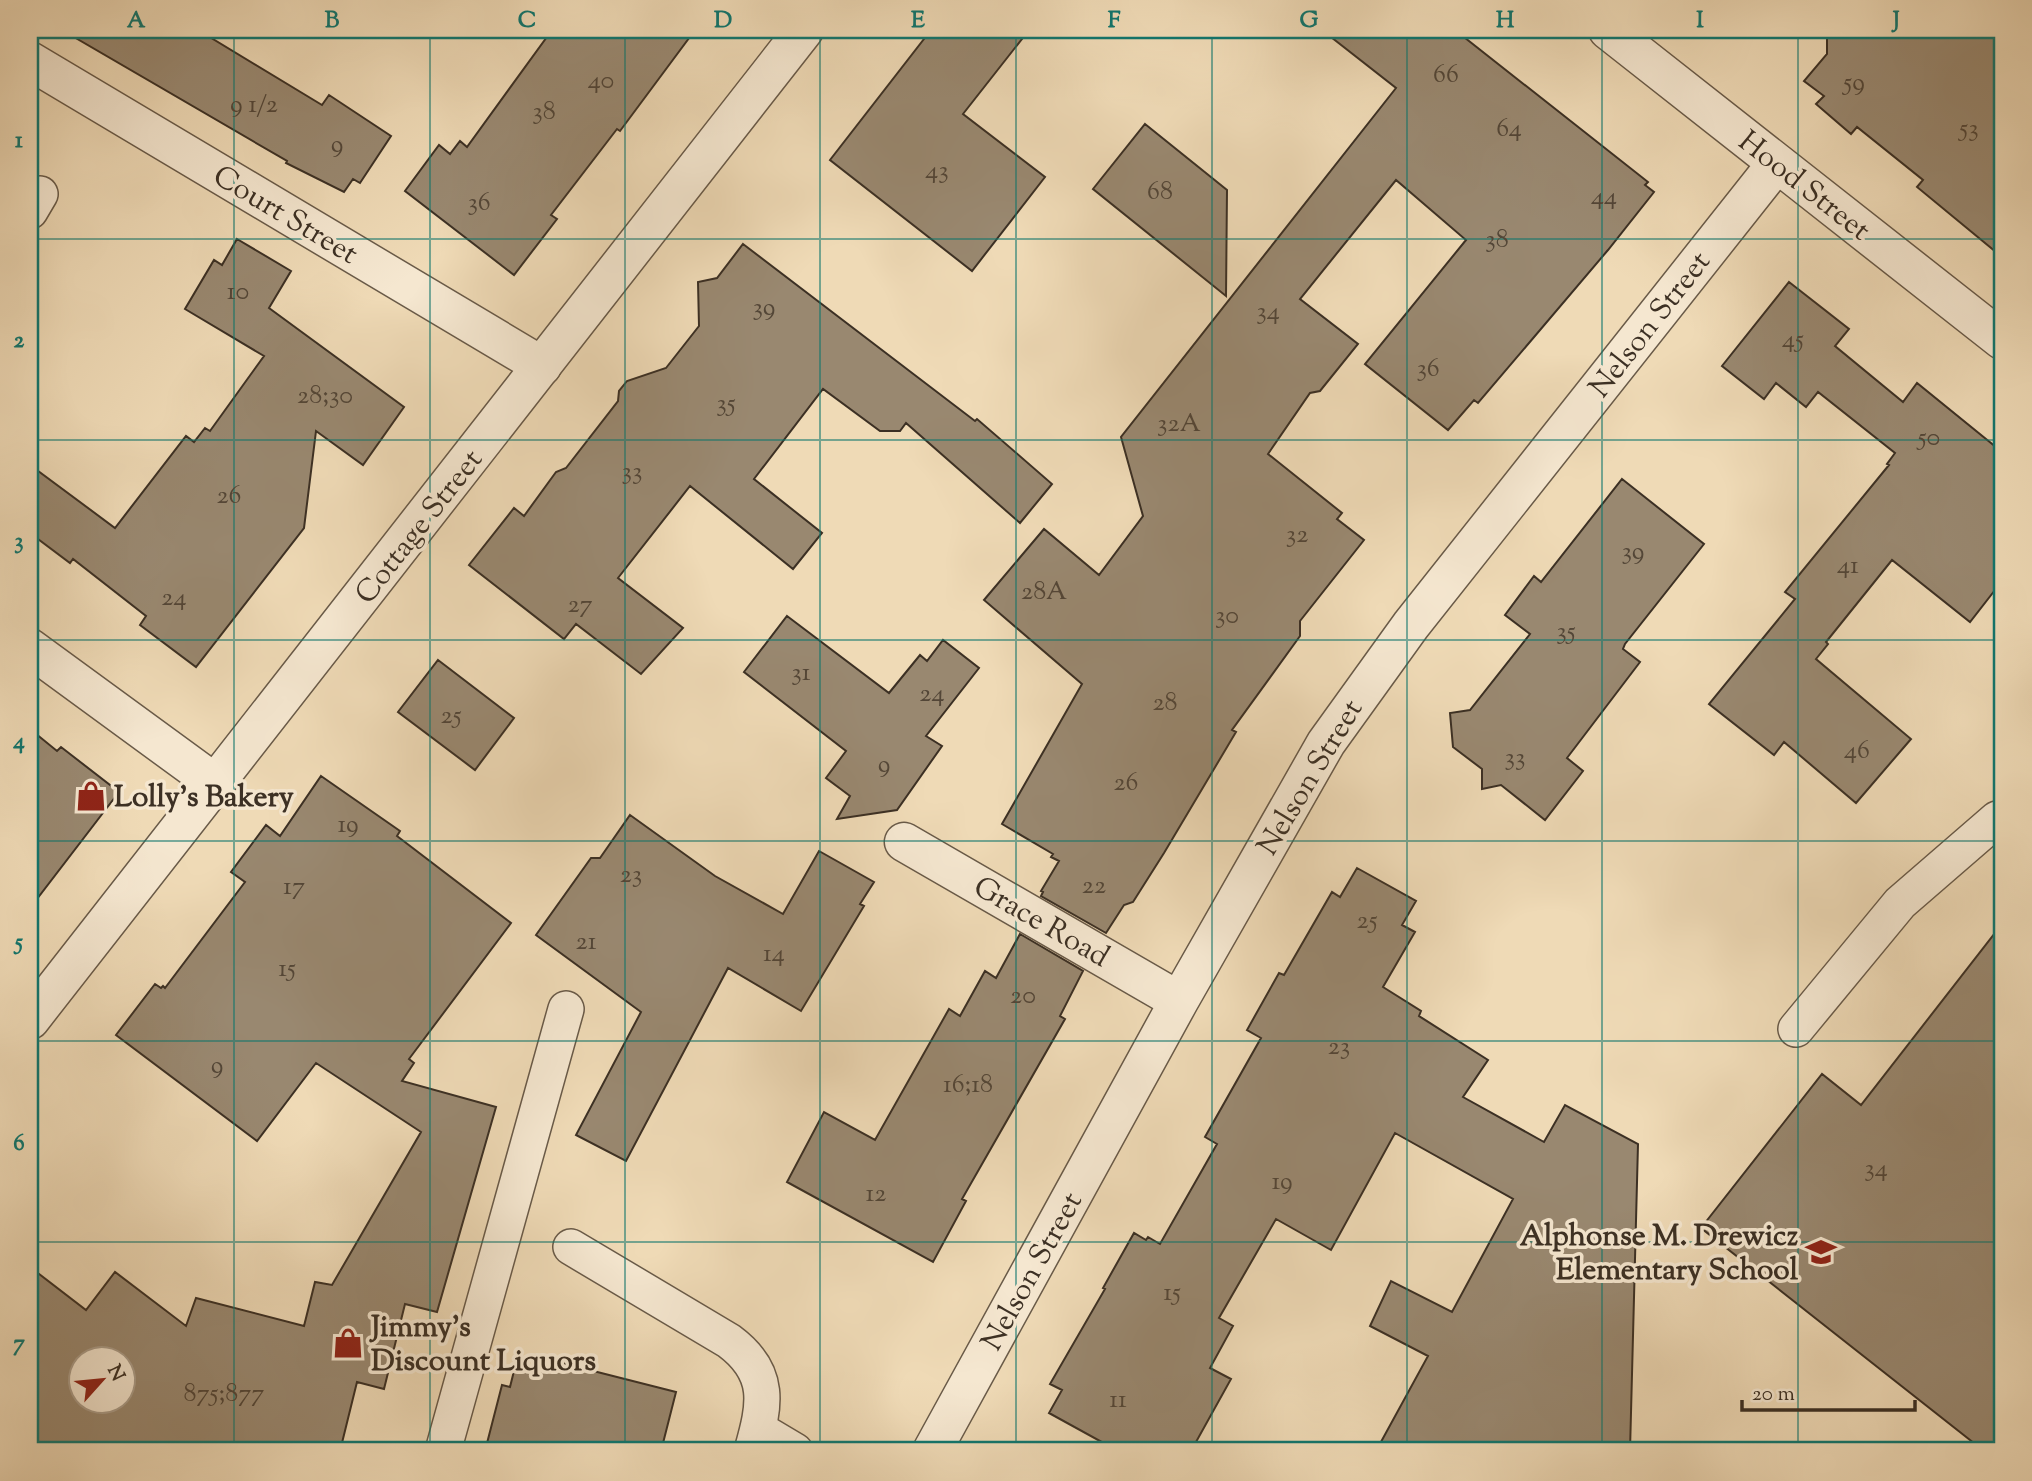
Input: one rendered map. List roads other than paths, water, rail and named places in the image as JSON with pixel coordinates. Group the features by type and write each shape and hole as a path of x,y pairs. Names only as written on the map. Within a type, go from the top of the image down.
{"street":[{"name":"Cottage Street","path":"30,1020 804,30"},
{"name":"Hood Street","path":"1608,30 2002,340"},
{"name":"Court Street","path":"30,61 542,366"},
{"name":"Nelson Street","path":"932,1451 1179,1001 1326,743 1383,660 1777,163"},
{"path":"30,648 216,784"},
{"name":"Grace Road","path":"904,842 1179,1001"}],"lane":[{"path":"1796,1029 1900,903 2001,819"},
{"path":"443,1451 566,1009"},
{"path":"571,1247 741,1350 751,1361 762,1389 762,1405 755,1440 795,1451"}],"place":[{"name":"Lolly's Bakery","path":"91,796"},
{"name":"Alphonse M. Drewicz Elementary School","path":"1821,1252"},
{"name":"Jimmy's Discount Liquors","path":"348,1343"}]}
